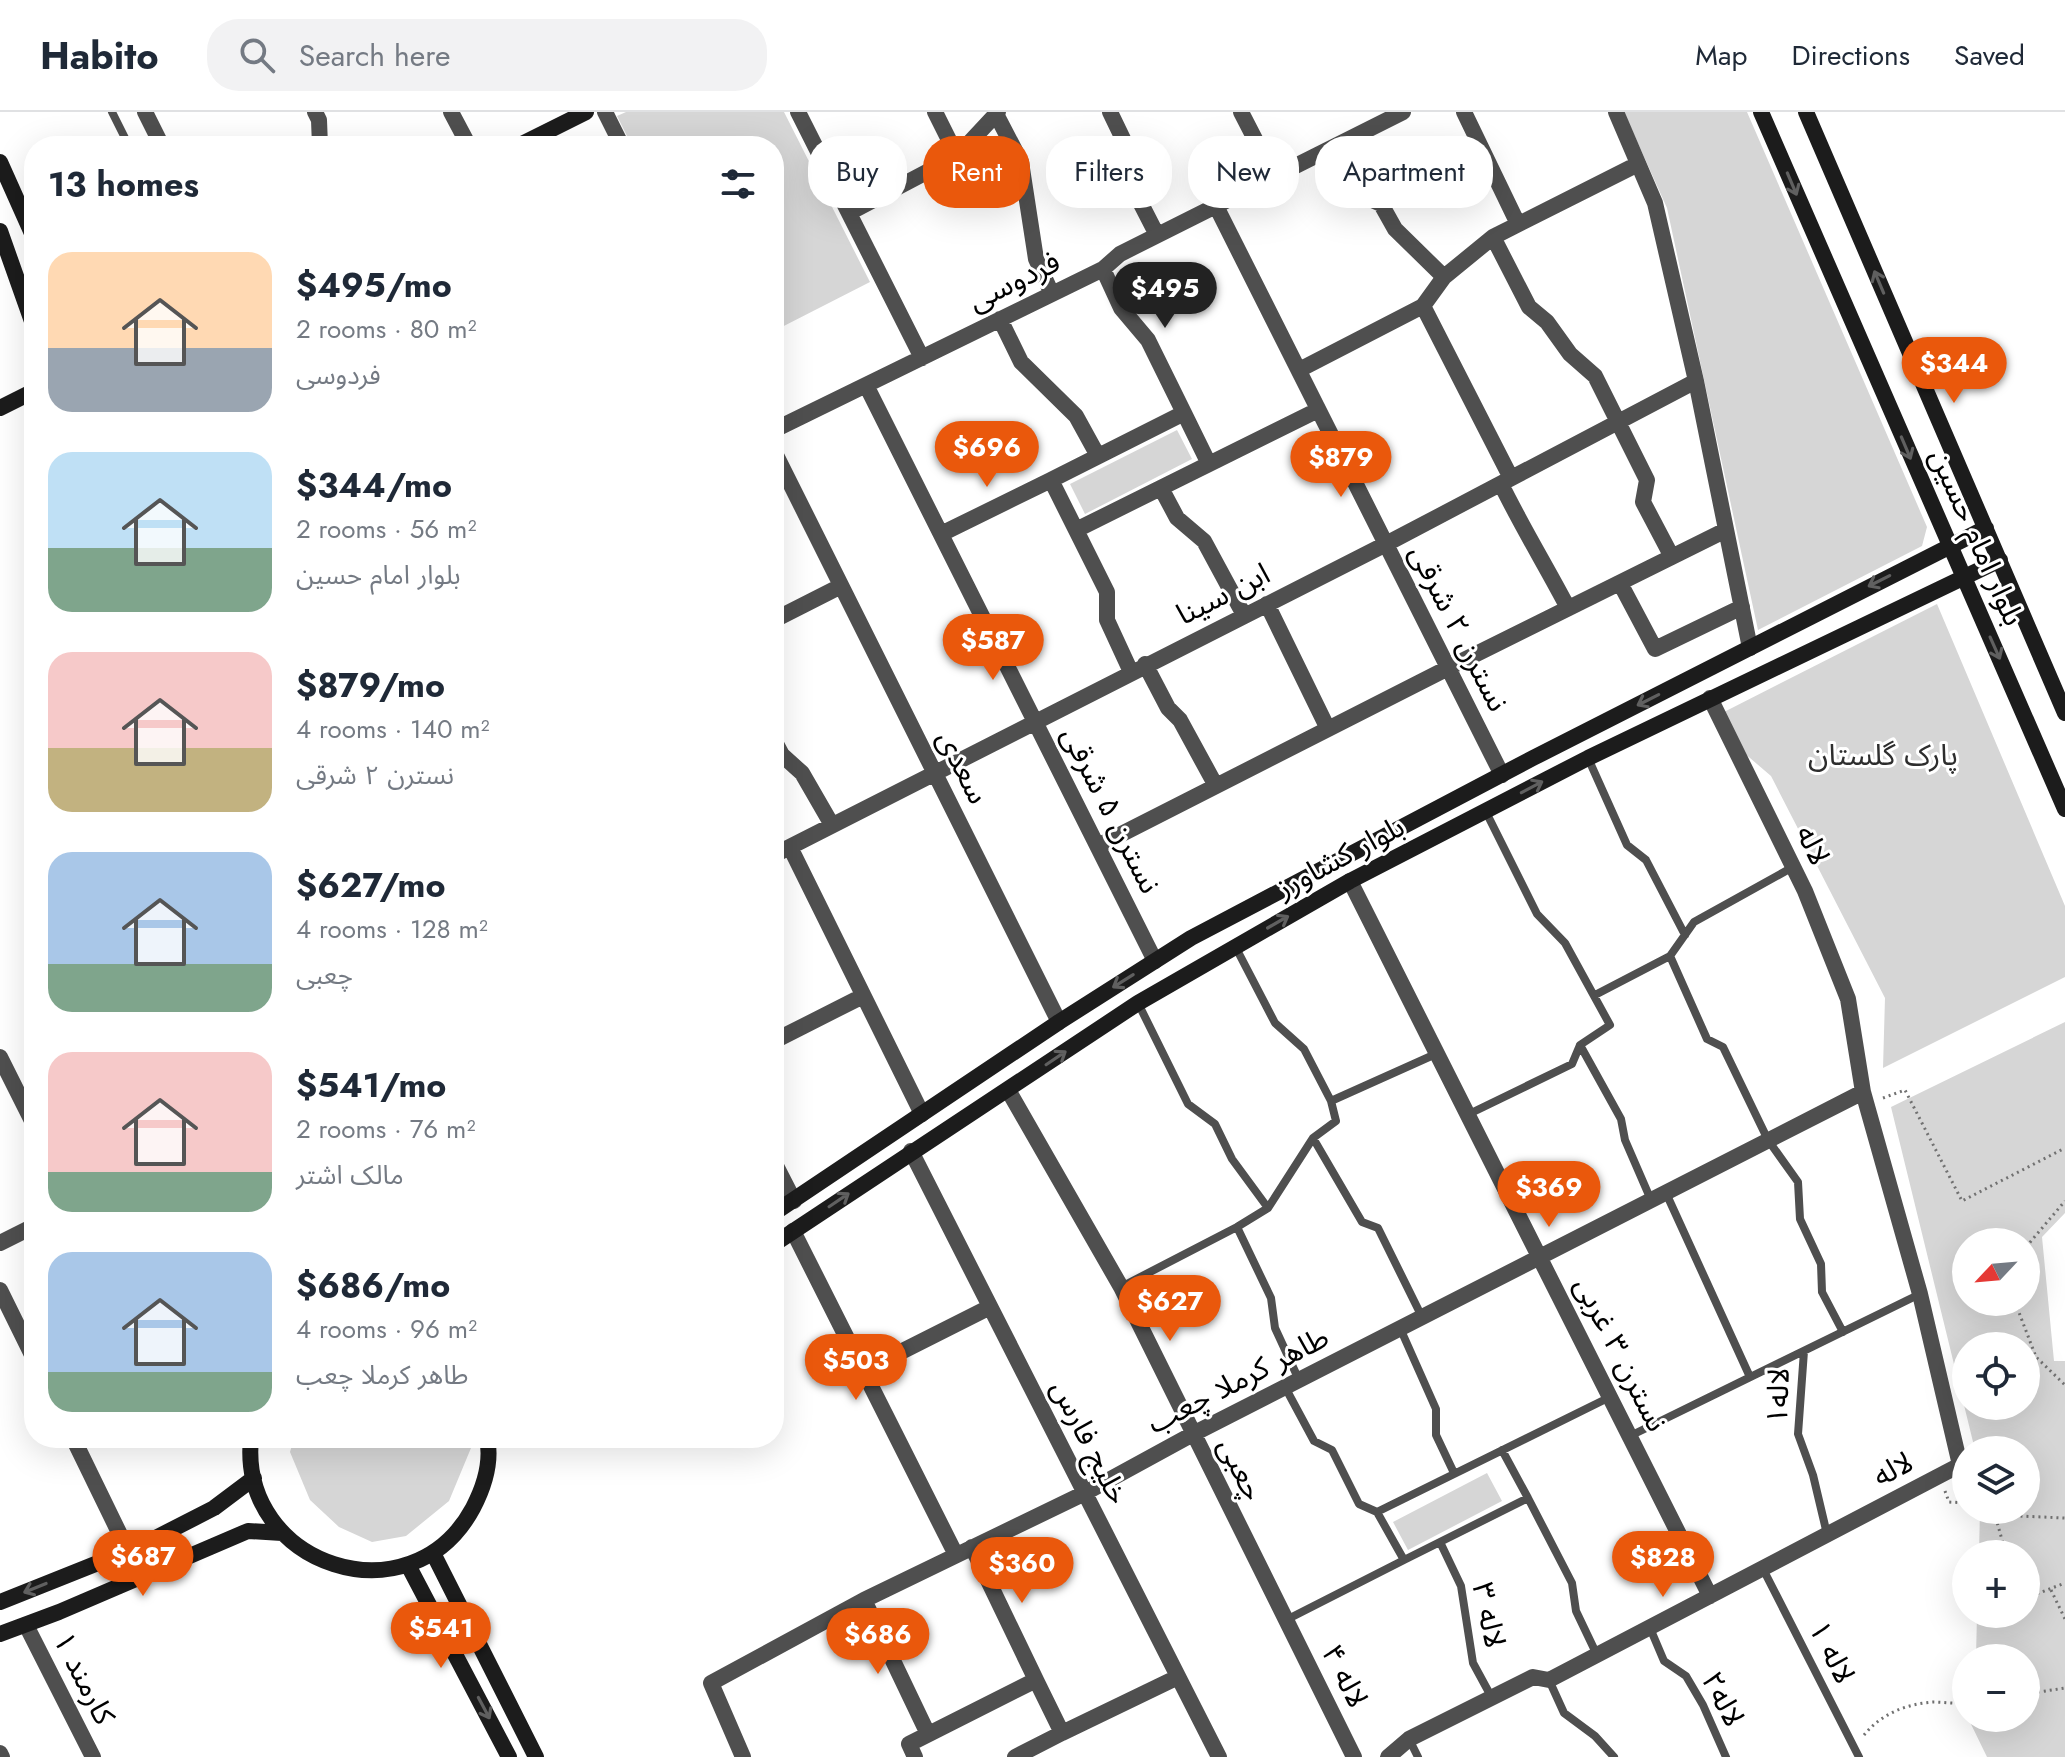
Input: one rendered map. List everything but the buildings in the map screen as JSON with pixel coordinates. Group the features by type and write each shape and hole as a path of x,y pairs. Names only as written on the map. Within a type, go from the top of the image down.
{"main road":[{"path":"538,136 586,112"},
{"name":"بلوار امام حسین","path":"1761,112 2065,809"},
{"name":"بلوار امام حسین","path":"1806,112 2065,713"},
{"path":"0,162 24,216"},
{"path":"0,231 24,299"},
{"path":"0,408 24,396"},
{"name":"بلوار کشاورز","path":"784,1207 1059,1022 1191,938 1986,528"},
{"name":"بلوار کشاورز","path":"784,1237 1138,1003 1350,881 1588,758 2000,560"},
{"path":"250,1448 249,1458 259,1499 282,1533 308,1555 340,1568 374,1571 408,1565 433,1553 464,1526 483,1489 489,1448"},
{"path":"0,1602 128,1551 214,1508 254,1478"},
{"path":"0,1634 248,1531 282,1533"},
{"path":"433,1553 536,1757"},
{"path":"408,1565 509,1757"}],"street":[{"path":"145,112 157,136"},
{"path":"315,112 319,120 320,136"},
{"path":"451,112 464,136"},
{"path":"605,112 617,136"},
{"path":"798,112 922,358"},
{"path":"935,112 947,136"},
{"path":"1110,112 1136,166 1138,198 1157,235"},
{"path":"1241,112 1253,136"},
{"path":"1464,112 1518,224"},
{"path":"1616,112 1655,203 1696,381 1750,648"},
{"path":"976,136 997,113 1021,162 1036,259 1052,294"},
{"name":"فردوسی","path":"1353,136 1396,113"},
{"path":"1299,370 1423,306 1444,277 1493,237 1638,164"},
{"path":"849,213 923,174"},
{"name":"فردوسی","path":"784,425 1103,269 1120,254 1212,208"},
{"name":"نسترن ۲ شرقی","path":"1217,208 1502,775"},
{"path":"1383,208 1395,229 1444,277"},
{"path":"1493,237 1529,307 1547,322 1570,354 1595,376 1647,480 1643,502 1672,557"},
{"path":"1103,269 1121,308 1148,340 1209,464"},
{"path":"1423,306 1506,481 1524,532 1535,544 1568,608"},
{"path":"1000,319 1021,362 1076,416 1098,456"},
{"name":"ابن سینا","path":"784,850 1034,720 1386,544 1696,381"},
{"name":"نسترن ۵ شرقی","path":"866,385 1155,961"},
{"path":"1076,530 1318,410"},
{"path":"941,534 1184,413"},
{"name":"سعدی","path":"784,471 1059,1022"},
{"path":"1051,480 1107,592 1107,620 1138,668 1180,720 1216,786"},
{"path":"1161,488 1177,518 1204,541 1244,615"},
{"path":"1098,846 1726,530"},
{"path":"1620,583 1655,649 1742,607"},
{"path":"784,615 841,586"},
{"path":"1267,604 1328,729"},
{"name":"لاله","path":"1388,1757 1409,1739 1533,1677 1549,1680 1960,1465 1920,1294 1865,1098 1848,999 1793,867 1710,698"},
{"path":"784,757 802,773 832,825"},
{"path":"790,847 922,1114"},
{"name":"نسترن ۳ غربی","path":"1350,881 1439,1052 1710,1596"},
{"path":"784,1036 863,996"},
{"path":"2,1067 24,1107"},
{"name":"چعبی","path":"1008,1090 1121,1287 1285,1621"},
{"name":"طاهر کرملا چعب","path":"743,1757 711,1683 864,1600 1085,1493 1193,1434 1768,1140 1865,1098"},
{"name":"خلیج فارس","path":"911,1151 1219,1757"},
{"path":"784,1182 794,1201"},
{"path":"0,1243 24,1231"},
{"path":"793,1231 956,1555"},
{"path":"0,1290 24,1339"},
{"path":"863,1371 990,1307"},
{"path":"78,1448 128,1551"},
{"path":"972,1547 1062,1733"},
{"path":"864,1600 928,1734"},
{"name":"لاله ۴","path":"1285,1621 1354,1757"},
{"name":"کارمند ۱","path":"26,1625 93,1757"},
{"path":"1015,1757 1178,1677"},
{"path":"915,1757 909,1744 1036,1680"}],"lane":[{"path":"112,112 124,136"},
{"path":"1588,758 1627,845 1646,860 1685,935"},
{"path":"1469,1114 1572,1064 1580,1045 1610,1025 1565,943 1537,914 1486,812"},
{"path":"1595,995 1670,956 1694,922 1793,867"},
{"path":"1121,1287 1268,1208 1313,1138 1336,1121 1331,1101 1304,1049 1275,1023 1235,946"},
{"path":"1670,956 1707,1039 1723,1047 1768,1140 1798,1182 1800,1219 1821,1264 1822,1292 1843,1332"},
{"path":"1138,1003 1188,1104 1215,1124 1232,1159 1268,1208"},
{"path":"1580,1045 1621,1119 1625,1140 1658,1196 1750,1377"},
{"path":"1331,1101 1439,1052"},
{"path":"1313,1138 1362,1222 1378,1228 1422,1317"},
{"path":"1237,1227 1271,1298 1275,1328 1314,1441 1332,1450 1359,1504 1377,1512 1404,1560"},
{"path":"1630,1436 1920,1294"},
{"path":"1400,1328 1436,1409 1436,1435 1454,1473"},
{"name":"لاله۱","path":"1804,1351 1798,1434 1813,1475 1827,1535"},
{"path":"1377,1512 1610,1397"},
{"path":"1502,1450 1572,1583 1576,1611 1597,1655"},
{"path":"1285,1621 1528,1498"},
{"name":"لاله ۳","path":"1440,1542 1461,1586 1473,1663 1492,1698"},
{"name":"لاله ۱","path":"1763,1569 1859,1757"},
{"name":"لاله۲","path":"1650,1628 1664,1661 1686,1676 1703,1705 1726,1757"},
{"path":"1549,1680 1564,1713 1595,1736 1614,1757"},
{"path":"1409,1739 1418,1757"}],"path":[{"path":"1865,1098 1905,1090 1962,1201 2065,1148"},
{"path":"2040,1230 2065,1201"},
{"path":"2020,1316 2036,1357 2065,1385"},
{"path":"1939,1477 1949,1502 1952,1502"},
{"path":"2040,1517 2065,1518"},
{"path":"2040,1593 2065,1583"},
{"path":"2050,1589 2065,1619"},
{"path":"2040,1692 2065,1688"},
{"path":"1854,1747 1876,1720 1908,1707 1952,1703"}],"green space":[{"path":"626,112 784,112 808,159 808,208 833,208 870,282 784,326 784,136 627,136 617,116"},
{"path":"1624,112 1747,112 1927,527 1922,546 1758,630 1667,208"},
{"path":"1177,430 1192,459 1085,514 1070,484"},
{"name":"پارک گلستان","path":"1937,604 2065,906 2065,977 1883,1068 1885,998 1771,776 1743,752 1724,712"},
{"path":"2065,1022 2065,1213 2042,1237 2054,1361 2065,1361 2065,1757 1987,1757 1975,1732 2040,1732 2040,1644 1976,1644 1977,1628 2040,1628 2040,1540 1979,1540 1980,1524 2040,1524 2040,1436 1972,1436 1968,1420 2040,1420 2040,1332 1952,1332 1952,1356 1891,1107"},
{"path":"291,1448 471,1448 449,1501 406,1536 372,1542 339,1527 310,1500 290,1452"},
{"path":"1487,1473 1502,1501 1408,1550 1393,1522"}]}
